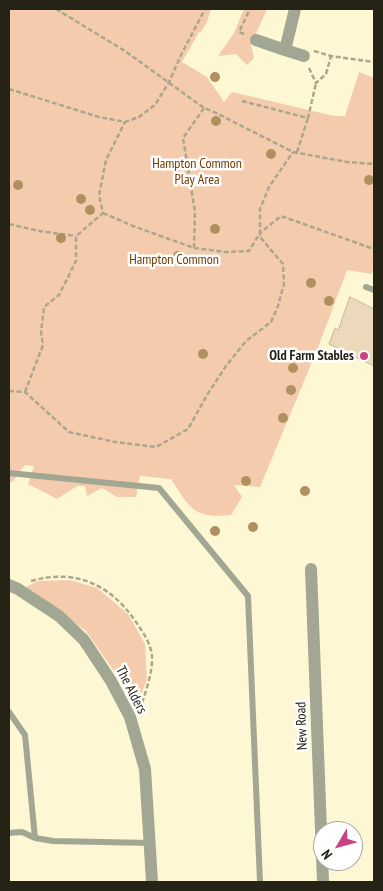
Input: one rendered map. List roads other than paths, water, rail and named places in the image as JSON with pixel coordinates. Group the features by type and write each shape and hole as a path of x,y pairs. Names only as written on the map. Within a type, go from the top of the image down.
{"street":[{"path":"285,50 295,9"},
{"path":"256,40 304,56"},
{"name":"New Road","path":"311,569 323,882"},
{"name":"The Alders","path":"11,586 58,616 84,640 111,681 130,717 144,769 152,882"}],"lane":[{"path":"366,287 374,290"},
{"path":"9,473 159,488 248,596 260,882"},
{"path":"9,712 25,735 35,838"},
{"path":"9,833 22,832 35,838 54,842 150,843"}],"place":[{"name":"Old Farm Stables","path":"364,356"}],"park label":[{"name":"Hampton Common Play Area","path":"197,172"},
{"name":"Hampton Common","path":"174,260"}]}
